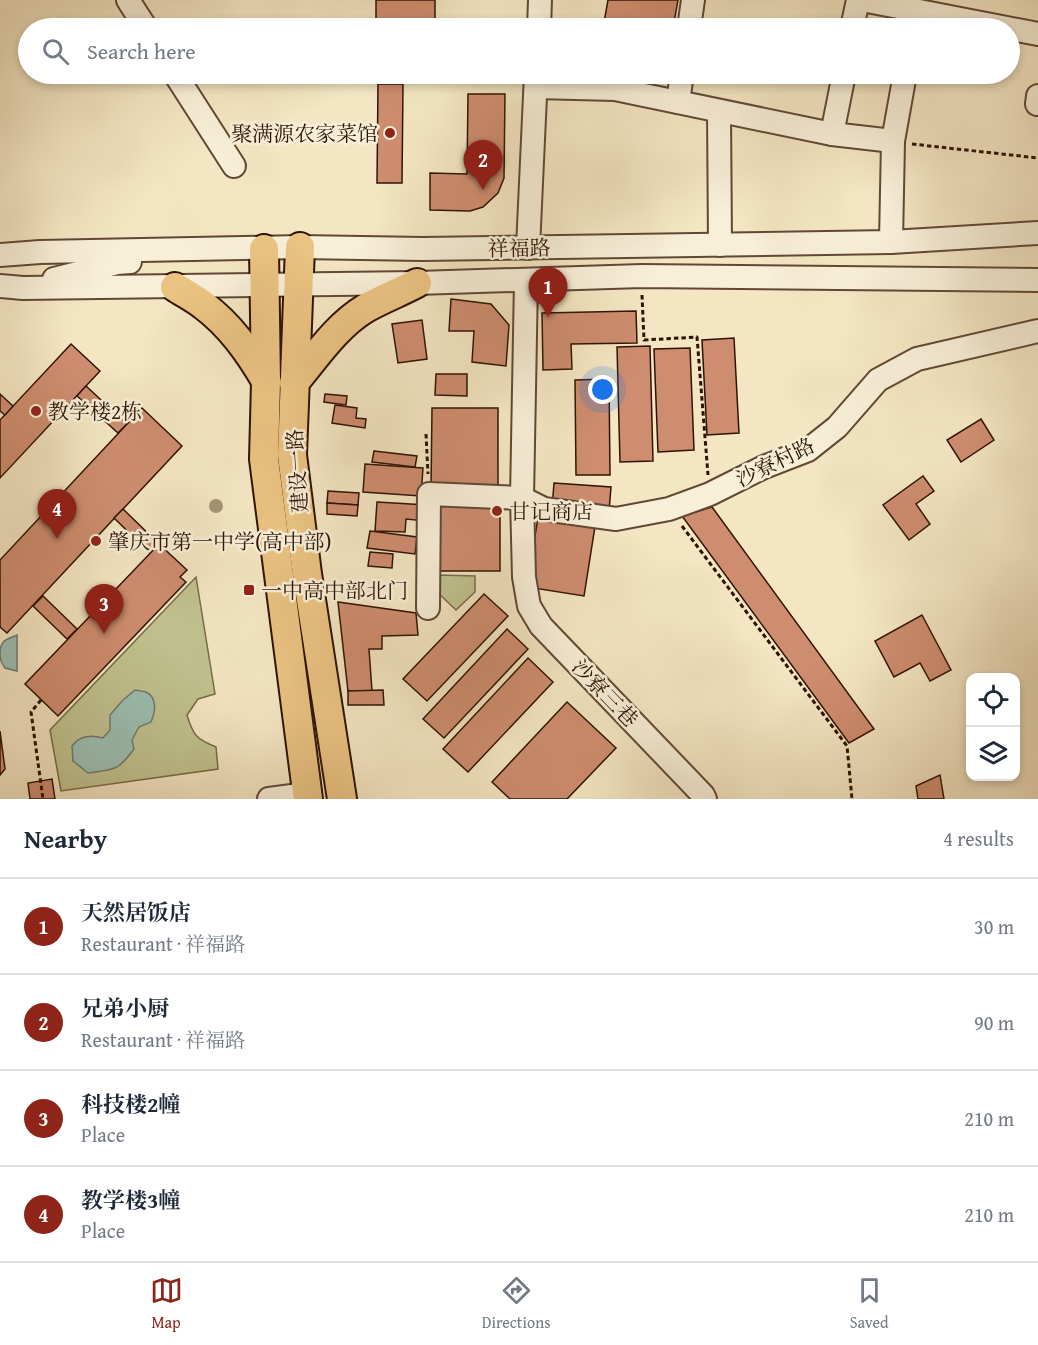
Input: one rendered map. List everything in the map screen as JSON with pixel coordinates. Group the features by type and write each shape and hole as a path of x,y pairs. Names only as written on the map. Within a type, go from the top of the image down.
{"main road":[{"name":"建设一路","path":"300,247 294,383 278,457 307,574 342,799"},
{"name":"建设一路","path":"264,249 266,382 278,457 308,796"},
{"path":"294,383 344,325 365,309 417,283"},
{"path":"175,287 204,306 230,329 266,382"}],"street":[{"path":"128,0 140,18"},
{"path":"539,18 540,0"},
{"path":"690,18 693,0"},
{"path":"855,18 860,0 944,18"},
{"path":"1020,31 1038,34"},
{"path":"181,84 234,166"},
{"path":"528,248 536,84"},
{"path":"571,84 615,89 832,134 893,141"},
{"path":"678,102 681,84"},
{"path":"832,134 842,84"},
{"path":"891,242 893,141 903,84"},
{"path":"719,111 720,245"},
{"name":"祥福路","path":"0,255 40,252 300,247 423,249 891,242 1038,233"},
{"path":"0,244 40,252"},
{"path":"417,283 423,249"},
{"path":"0,292 23,288 117,262 167,261 175,250"},
{"name":"祥福路","path":"0,286 23,288 264,286 642,276 1038,280"},
{"name":"沙寮三巷","path":"526,280 522,498 524,577 529,606 541,626 705,799"},
{"name":"沙寮村路","path":"522,498 544,509 616,519 669,509 710,494 764,466 808,450 837,427 878,381 917,359 1038,331"},
{"path":"428,608 429,494 522,498"},
{"path":"269,799 308,796"}],"path":[{"path":"893,141 1038,158"},
{"path":"642,276 644,340 697,337 710,494"},
{"path":"426,434 429,494"},
{"path":"669,509 848,746 852,799"},
{"path":"41,700 31,712 43,799"}],"green space":[{"path":"438,575 475,576 475,592 456,610 437,592"},
{"path":"196,577 215,694 198,699 187,715 196,736 216,747 218,769 61,791 50,730"}],"water":[{"path":"17,635 17,671 5,668 0,653 4,641"},
{"path":"135,690 146,692 154,701 151,722 139,727 132,740 134,749 119,766 110,770 88,773 73,761 72,746 86,737 103,738 110,730 110,715"}],"building":[{"path":"376,0 435,0 435,18 376,18"},
{"path":"608,0 678,0 675,18 605,18"},
{"name":"聚满源农家菜馆","path":"378,84 403,84 402,183 377,183"},
{"path":"468,94 505,94 504,178 498,193 483,207 470,211 430,210 430,173 467,174"},
{"path":"451,299 491,304 509,325 506,366 472,362 474,331 449,331"},
{"path":"636,311 637,343 571,344 572,369 543,370 542,313"},
{"path":"422,320 427,359 398,363 392,324"},
{"path":"734,338 739,433 707,435 702,340"},
{"name":"教学楼2栋","path":"71,344 100,371 0,478 0,420"},
{"path":"650,346 653,461 620,462 617,347"},
{"path":"690,348 694,450 658,452 654,349"},
{"path":"436,374 467,374 467,396 435,395"},
{"path":"609,379 610,475 576,475 575,380"},
{"path":"86,386 127,424 118,433 77,396"},
{"path":"0,394 13,406 5,415 0,411"},
{"path":"325,394 347,396 346,405 324,402"},
{"path":"335,405 357,408 356,418 366,419 365,428 332,423"},
{"path":"142,408 182,446 7,633 0,627 0,560"},
{"path":"432,408 498,408 498,489 431,489"},
{"path":"981,419 994,440 961,462 947,440"},
{"path":"374,451 417,456 415,467 372,462"},
{"path":"365,464 423,468 421,496 363,492"},
{"path":"923,476 934,491 916,504 930,524 909,540 883,505"},
{"path":"554,483 611,487 609,511 552,508"},
{"path":"328,491 359,493 358,505 327,503"},
{"path":"500,499 500,571 433,571 433,500"},
{"path":"377,502 427,505 426,521 406,519 405,532 375,531"},
{"path":"327,503 358,505 357,516 327,514"},
{"path":"712,507 874,729 849,743 682,516"},
{"path":"123,509 159,544 150,553 114,518"},
{"path":"539,511 596,520 584,596 527,587"},
{"path":"370,531 417,537 415,554 367,548"},
{"path":"159,544 187,570 180,577 186,582 58,716 25,684"},
{"path":"370,552 393,554 392,568 368,566"},
{"path":"484,594 508,616 427,701 403,679"},
{"path":"43,596 77,629 67,639 33,606"},
{"path":"338,602 416,613 418,635 382,636 382,649 369,649 372,691 348,691"},
{"path":"922,615 951,670 930,681 920,663 894,677 875,641"},
{"path":"507,629 528,649 444,738 423,719"},
{"path":"528,658 553,682 468,772 443,749"},
{"path":"383,690 384,705 348,705 348,691"},
{"path":"567,702 616,748 567,799 510,799 492,782"},
{"path":"0,731 5,769 0,775"},
{"path":"940,775 944,799 918,799 916,786"},
{"path":"52,779 55,799 30,799 28,783"}],"place":[{"name":"聚满源农家菜馆","path":"390,133"},
{"name":"兄弟小厨","path":"483,190"},
{"name":"天然居饭店","path":"548,317"},
{"name":"教学楼2栋","path":"36,411"},
{"name":"甘记商店","path":"497,511"},
{"name":"教学楼3幢","path":"57,539"},
{"name":"肇庆市第一中学(高中部)","path":"96,541"},
{"name":"一中高中部北门","path":"249,590"},
{"name":"科技楼2幢","path":"104,634"}]}
